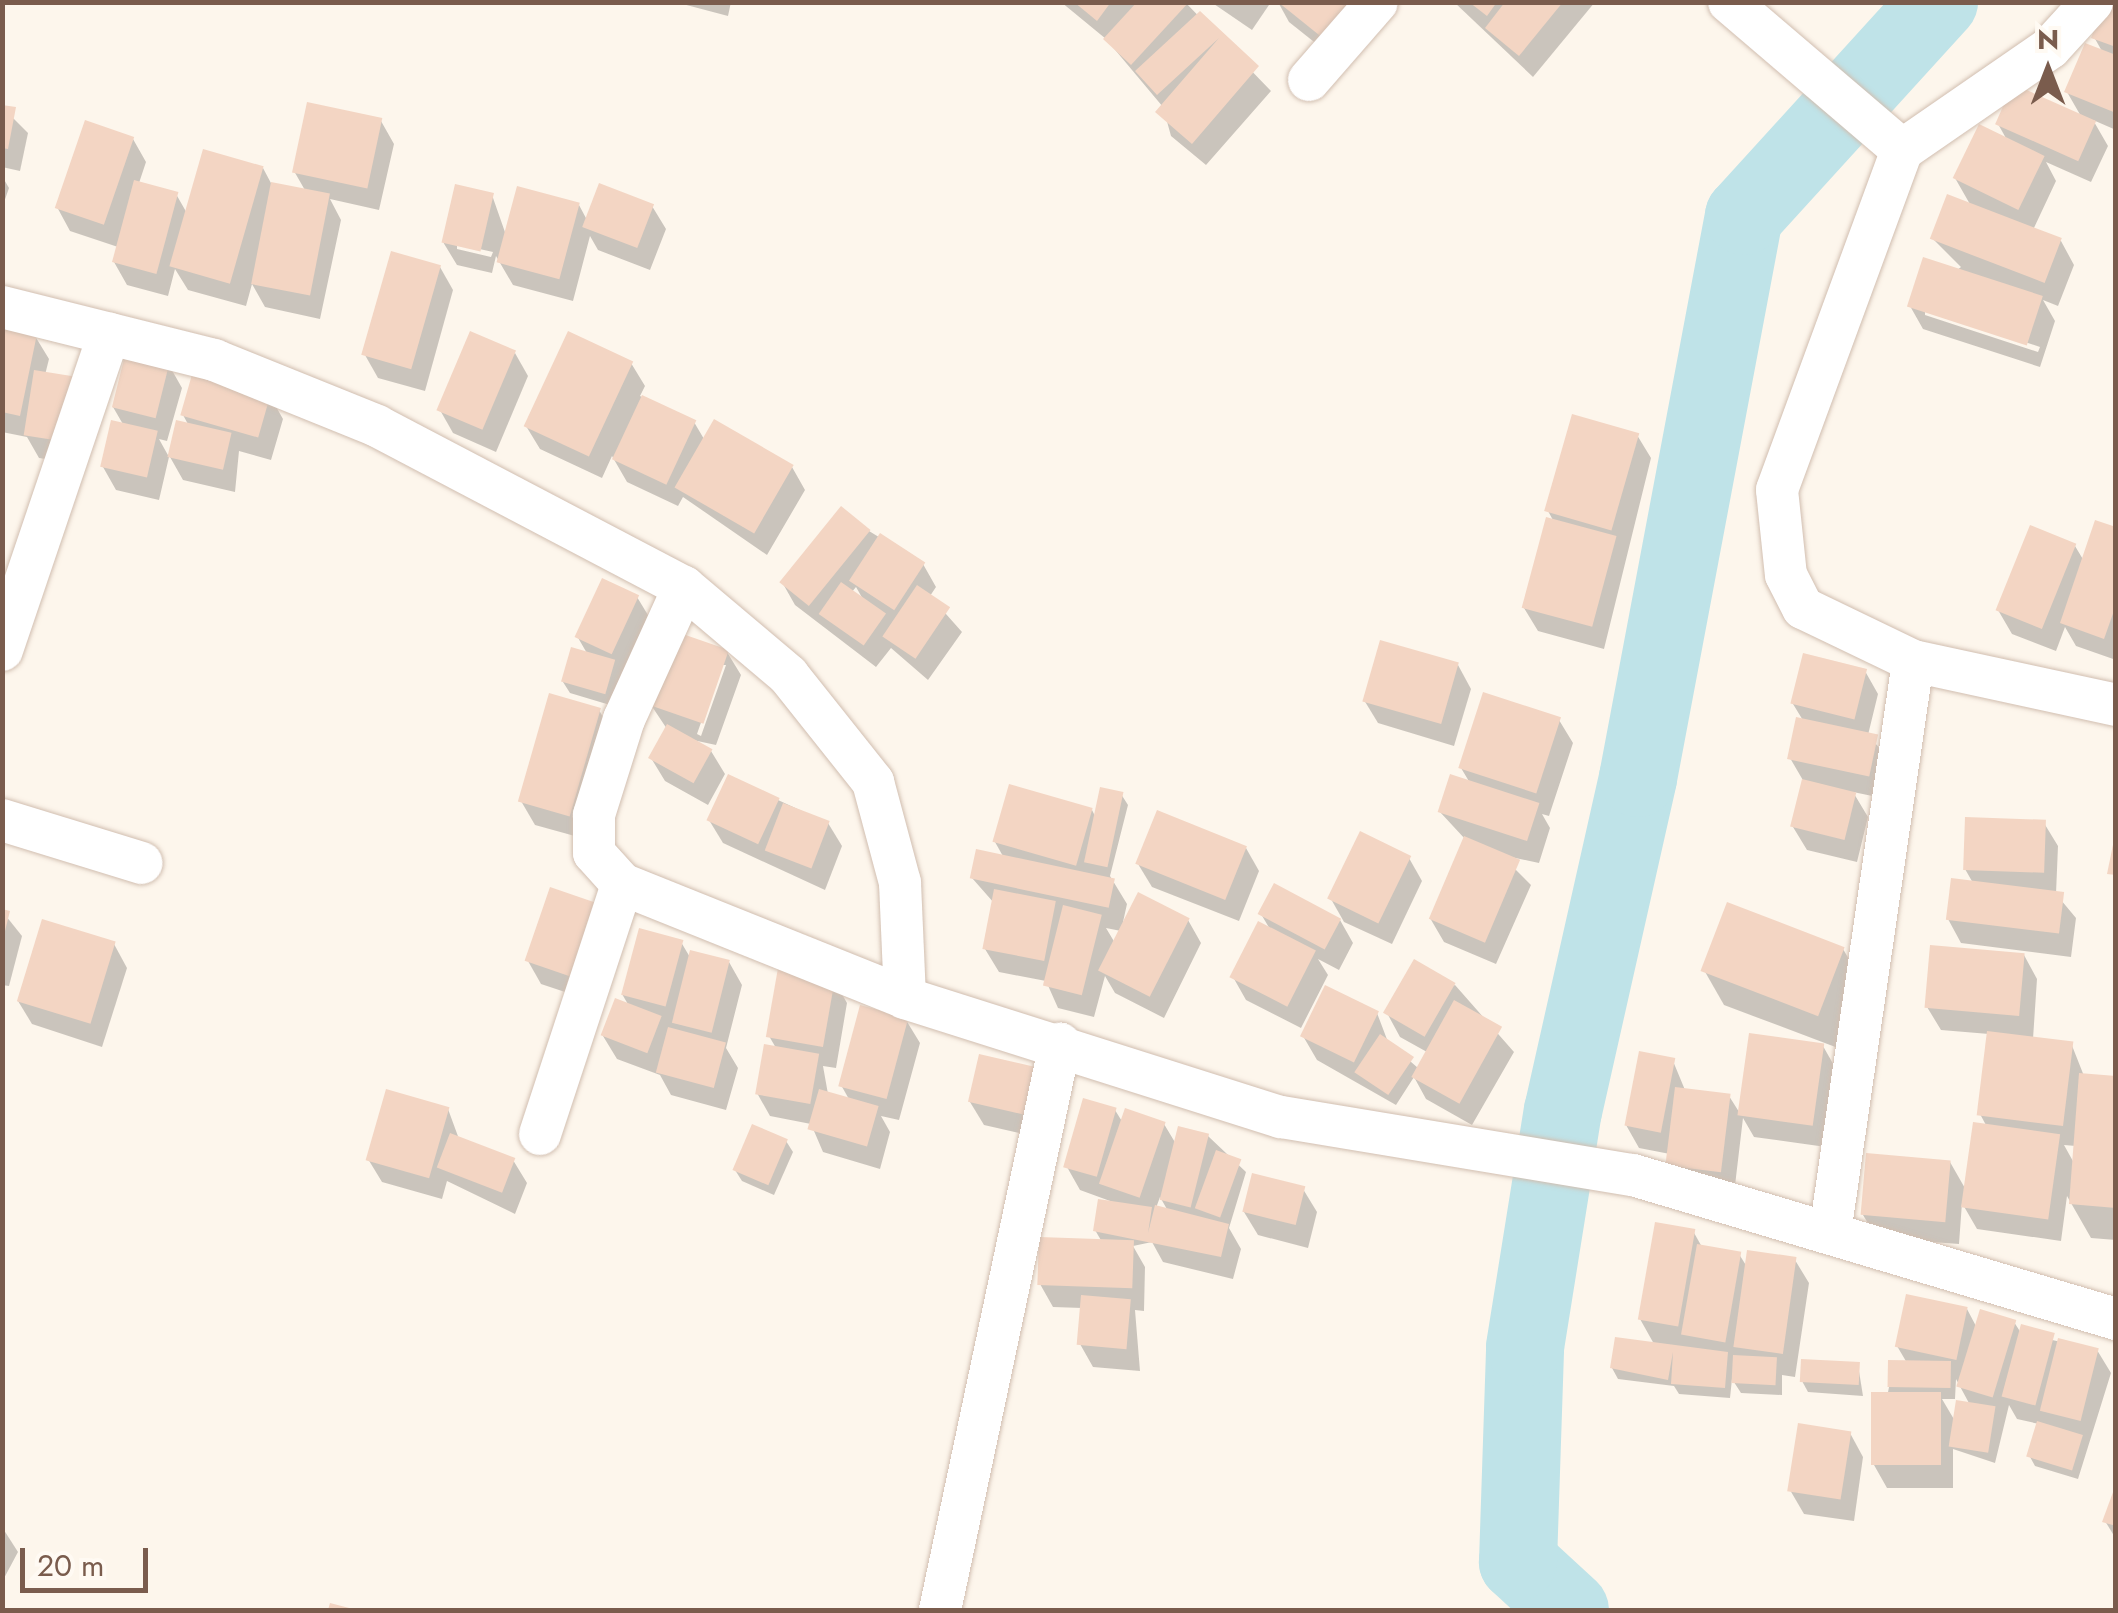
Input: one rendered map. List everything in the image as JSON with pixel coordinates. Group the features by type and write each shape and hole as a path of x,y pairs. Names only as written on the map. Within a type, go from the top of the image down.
{"street":[{"path":"1309,80 1377,2"},
{"path":"1729,2 1800,56 1892,139"},
{"path":"2092,2 2050,48 1892,139 1777,490 1786,576 1803,608 1913,661 2116,705"},
{"path":"2,307 214,360 377,426 684,587 788,675 873,782 900,883 904,998"},
{"path":"2,650 109,334"},
{"path":"684,587 624,719 594,815 594,853 622,884 904,998 1060,1044 1281,1118 1634,1175 2116,1319"},
{"path":"1830,1234 1913,661"},
{"path":"2,820 142,863"},
{"path":"540,1134 622,884"},
{"path":"940,1610 1060,1044"}],"building":[{"path":"1074,2 1111,2 1097,21"},
{"path":"1137,2 1189,2 1131,65 1103,39"},
{"path":"1278,2 1343,2 1349,7 1324,39"},
{"path":"1469,2 1497,2 1487,16"},
{"path":"1505,2 1563,2 1519,56 1485,28"},
{"path":"2105,2 2116,4 2116,47 2091,38"},
{"path":"1200,11 1259,66 1192,144 1155,112 1219,38 1157,95 1135,71"},
{"path":"2085,43 2116,55 2116,113 2064,92"},
{"path":"2013,84 2096,121 2078,161 1995,124"},
{"path":"307,102 382,118 367,188 292,172"},
{"path":"2,105 16,107 8,149 2,148"},
{"path":"85,120 134,137 104,225 55,208"},
{"path":"1979,124 2045,156 2018,210 1953,178"},
{"path":"203,149 264,166 230,284 169,266"},
{"path":"134,180 178,192 156,274 112,262"},
{"path":"271,182 330,193 310,296 251,284"},
{"path":"599,183 654,204 637,248 582,227"},
{"path":"455,184 494,193 480,251 442,242"},
{"path":"517,186 580,203 559,279 497,262"},
{"path":"1947,194 2062,238 2045,283 1930,239"},
{"path":"391,251 441,265 411,369 361,355"},
{"path":"1923,257 2043,296 2027,345 1907,306"},
{"path":"2,327 37,334 20,416 2,412"},
{"path":"470,331 516,351 482,430 436,410"},
{"path":"568,331 633,361 589,457 524,426"},
{"path":"126,351 170,362 156,418 112,407"},
{"path":"34,370 77,377 67,442 24,435"},
{"path":"193,371 271,393 258,438 180,415"},
{"path":"642,395 696,420 666,485 612,459"},
{"path":"1572,414 1639,433 1611,530 1544,511"},
{"path":"714,419 794,465 754,533 674,487"},
{"path":"111,420 158,431 147,478 100,467"},
{"path":"176,420 232,433 223,470 167,457"},
{"path":"841,506 871,530 809,606 779,582"},
{"path":"1546,517 1617,536 1592,627 1522,608"},
{"path":"2095,520 2116,527 2116,605 2104,639 2060,623"},
{"path":"2030,525 2076,544 2042,629 1996,610"},
{"path":"880,533 925,562 894,610 849,581"},
{"path":"602,578 639,595 612,654 575,637"},
{"path":"841,582 886,614 864,645 819,614"},
{"path":"917,585 950,607 915,659 882,636"},
{"path":"674,631 729,650 703,724 649,705"},
{"path":"1380,640 1459,663 1441,724 1362,702"},
{"path":"571,647 615,660 605,694 561,682"},
{"path":"1803,653 1867,669 1854,719 1790,703"},
{"path":"1483,692 1561,717 1536,793 1458,768"},
{"path":"549,693 601,708 570,817 518,802"},
{"path":"1796,717 1878,734 1869,777 1787,759"},
{"path":"667,724 712,749 694,783 648,758"},
{"path":"728,774 780,798 758,844 706,820"},
{"path":"1450,774 1539,803 1527,841 1438,812"},
{"path":"1802,779 1856,793 1844,840 1790,827"},
{"path":"1009,784 1093,808 1076,866 992,842"},
{"path":"1100,787 1123,792 1107,867 1084,862"},
{"path":"783,803 830,821 811,869 765,851"},
{"path":"1157,810 1247,846 1225,900 1135,864"},
{"path":"1965,817 2046,820 2044,873 1963,870"},
{"path":"2116,830 2116,875 2107,874"},
{"path":"1360,831 1411,856 1378,923 1327,898"},
{"path":"1464,836 1520,860 1485,943 1429,919"},
{"path":"976,849 1115,879 1109,908 970,878"},
{"path":"1951,878 2064,892 2059,934 1946,920"},
{"path":"1274,883 1341,919 1325,950 1258,914"},
{"path":"550,887 607,907 581,980 525,961"},
{"path":"994,889 1056,901 1044,961 982,949"},
{"path":"1138,892 1190,918 1150,997 1098,970"},
{"path":"1727,902 1845,947 1818,1016 1700,971"},
{"path":"1063,905 1102,915 1082,995 1043,986"},
{"path":"2,909 10,911 4,935 2,935"},
{"path":"42,919 116,942 90,1024 17,1001"},
{"path":"1258,921 1316,951 1287,1007 1229,977"},
{"path":"639,928 683,940 666,1007 621,995"},
{"path":"1930,945 2025,953 2019,1016 1925,1008"},
{"path":"690,950 730,960 712,1033 672,1023"},
{"path":"1414,959 1456,983 1425,1037 1383,1013"},
{"path":"778,968 835,978 823,1047 766,1037"},
{"path":"1325,985 1379,1011 1354,1063 1300,1036"},
{"path":"615,998 662,1016 647,1053 601,1035"},
{"path":"1454,1000 1502,1027 1459,1104 1411,1077"},
{"path":"860,1005 908,1018 887,1099 838,1086"},
{"path":"668,1027 726,1043 714,1088 656,1072"},
{"path":"1987,1031 2073,1042 2063,1126 1977,1115"},
{"path":"1749,1033 1824,1044 1813,1126 1737,1115"},
{"path":"1380,1034 1414,1057 1388,1095 1354,1072"},
{"path":"764,1044 819,1054 810,1104 755,1094"},
{"path":"1639,1051 1675,1058 1661,1133 1624,1126"},
{"path":"979,1054 1045,1069 1034,1117 968,1102"},
{"path":"2079,1073 2116,1076 2116,1208 2069,1204"},
{"path":"1675,1087 1731,1094 1721,1172 1665,1165"},
{"path":"386,1089 449,1107 429,1178 366,1160"},
{"path":"819,1089 879,1106 867,1146 807,1129"},
{"path":"1083,1098 1117,1108 1097,1177 1063,1167"},
{"path":"1125,1108 1166,1122 1140,1198 1099,1184"},
{"path":"1973,1122 2060,1134 2048,1219 1961,1207"},
{"path":"752,1124 788,1139 768,1185 732,1170"},
{"path":"1178,1126 1209,1134 1191,1207 1160,1200"},
{"path":"450,1133 515,1158 502,1193 437,1168"},
{"path":"1216,1150 1241,1159 1220,1217 1195,1208"},
{"path":"1866,1153 1951,1160 1945,1222 1861,1215"},
{"path":"1252,1173 1305,1186 1296,1225 1242,1212"},
{"path":"1098,1199 1152,1207 1148,1233 1155,1205 1229,1224 1221,1257 1093,1231"},
{"path":"1655,1222 1695,1229 1678,1327 1638,1319"},
{"path":"1039,1237 1134,1240 1132,1288 1037,1285"},
{"path":"1697,1244 1741,1252 1725,1342 1681,1335"},
{"path":"1747,1250 1797,1257 1783,1354 1733,1347"},
{"path":"1906,1294 1968,1307 1956,1360 1895,1347"},
{"path":"1081,1295 1131,1299 1126,1349 1077,1345"},
{"path":"1980,1309 2016,1320 1993,1398 1956,1386"},
{"path":"2021,1324 2055,1333 2035,1406 2002,1396"},
{"path":"1615,1337 1728,1352 1725,1388 1671,1384 1673,1352 1668,1380 1610,1368"},
{"path":"2058,1338 2099,1348 2081,1421 2040,1411"},
{"path":"1733,1355 1777,1357 1775,1385 1732,1383"},
{"path":"1801,1359 1860,1362 1859,1385 1800,1382"},
{"path":"1888,1360 1951,1361 1951,1388 1888,1387"},
{"path":"1871,1392 1941,1392 1941,1465 1871,1465"},
{"path":"1956,1400 1996,1406 1988,1453 1949,1446"},
{"path":"2037,1421 2083,1435 2072,1470 2026,1456"},
{"path":"1798,1423 1851,1431 1841,1500 1787,1491"},
{"path":"2116,1484 2116,1526 2102,1522"},
{"path":"330,1603 353,1609 353,1610 328,1610"}],"waterway":[{"path":"1570,1610 1518,1562 1525,1347 1563,1111 1638,778 1744,216 1939,2"}]}
